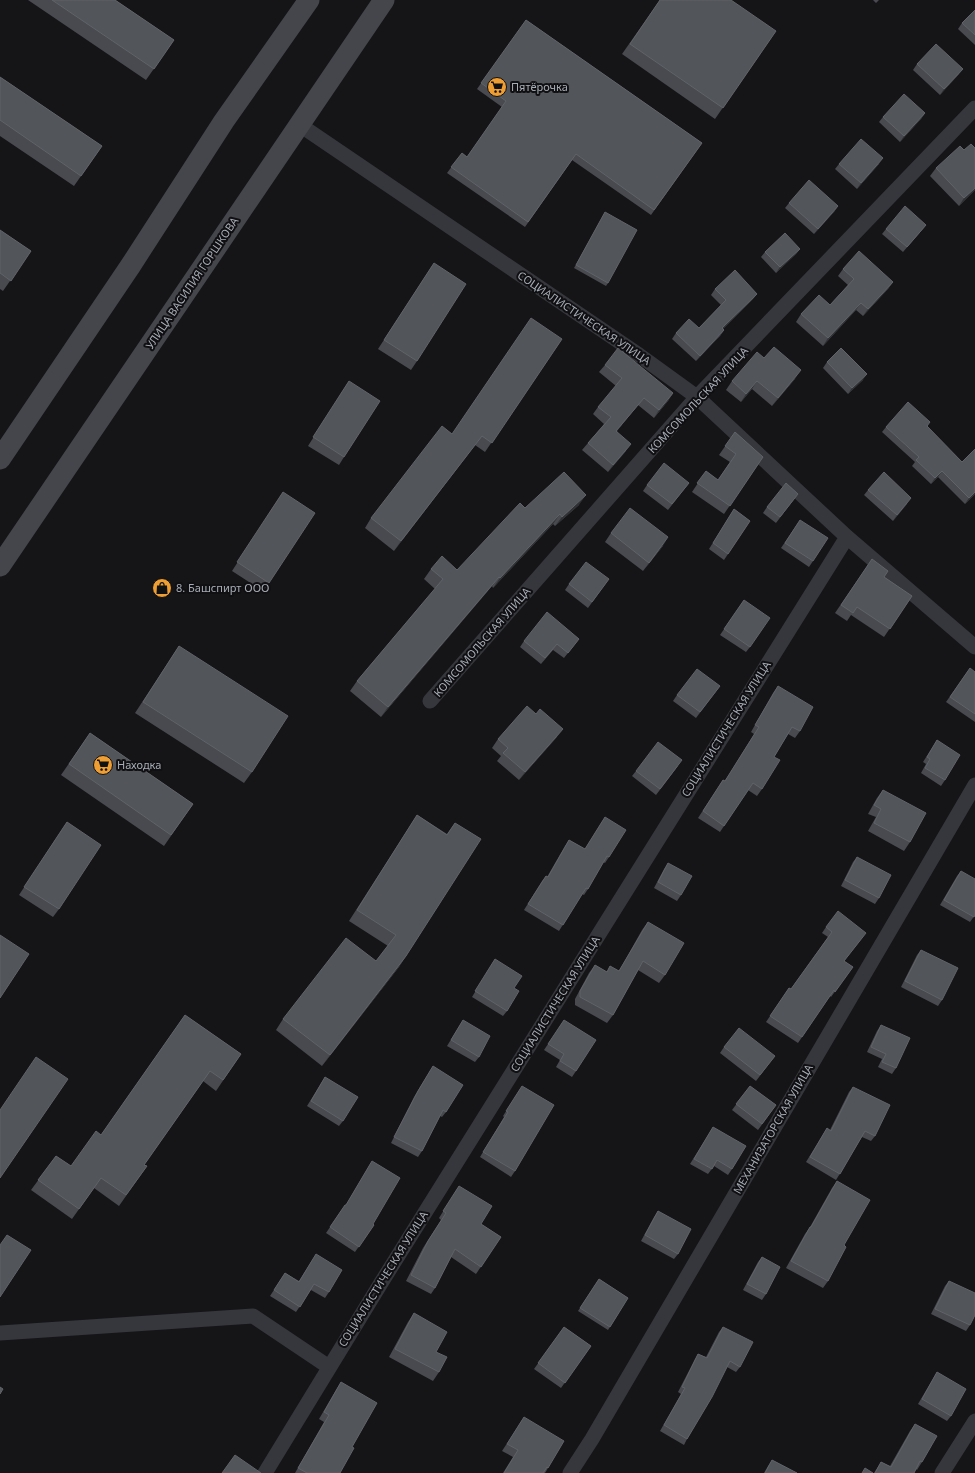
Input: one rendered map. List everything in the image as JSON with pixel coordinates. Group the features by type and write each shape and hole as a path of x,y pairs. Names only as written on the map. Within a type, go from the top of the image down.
{"main road":[{"path":"0,459 131,265 224,121 309,0"},
{"name":"УЛИЦА ВАСИЛИЯ ГОРШКОВА","path":"0,566 384,0"}],"street":[{"name":"КОМСОМОЛЬСКАЯ УЛИЦА","path":"430,701 698,397 975,108"},
{"name":"СОЦИАЛИСТИЧЕСКАЯ УЛИЦА","path":"300,125 639,355 698,397 847,537 975,647"},
{"name":"СОЦИАЛИСТИЧЕСКАЯ УЛИЦА","path":"265,1473 398,1255 847,537"},
{"name":"МЕХАНИЗАТОРСКАЯ УЛИЦА","path":"570,1473 592,1439 975,785"},
{"path":"0,1333 253,1316 329,1368"},
{"path":"942,1473 975,1420"}],"building":[{"path":"52,0 115,0 174,40 154,69"},
{"path":"660,0 731,0 776,31 723,108 630,44"},
{"path":"975,10 975,35 962,23"},
{"path":"526,20 702,143 654,210 576,154 528,222 451,167 462,153 467,157 506,101 481,83"},
{"path":"936,44 963,69 944,89 917,64"},
{"path":"0,77 102,146 81,176 0,120"},
{"path":"904,94 925,113 904,136 883,117"},
{"path":"861,139 883,158 861,183 839,164"},
{"path":"971,144 975,148 975,188 964,198 936,168 960,146 964,150"},
{"path":"809,180 838,206 818,229 789,203"},
{"path":"905,206 926,225 907,247 886,229"},
{"path":"605,212 637,230 608,283 576,265"},
{"path":"0,230 31,251 11,281 0,273"},
{"path":"785,233 800,249 780,267 765,252"},
{"path":"859,251 893,282 868,309 861,303 828,338 801,314 819,295 830,305 854,279 843,269"},
{"path":"434,263 466,284 417,361 384,340"},
{"path":"735,270 757,294 722,328 724,330 700,356 676,333 689,319 699,328 726,300 715,289"},
{"path":"531,318 562,339 492,443 482,436 401,541 371,518 442,426 452,434"},
{"path":"774,347 801,370 778,398 757,381 746,394 732,381 757,352 764,358"},
{"path":"618,348 673,393 659,410 644,398 616,431 631,444 613,465 588,443 611,417 598,407 622,378 605,365"},
{"path":"841,348 867,374 852,388 827,362"},
{"path":"349,381 380,401 344,457 313,437"},
{"path":"908,402 930,422 927,426 962,462 975,449 975,492 969,498 942,471 935,478 916,460 919,457 886,427"},
{"path":"735,432 763,457 730,506 697,483 706,471 718,480 736,454 725,446"},
{"path":"664,463 689,483 672,504 647,485"},
{"path":"564,472 586,495 562,517 560,514 500,578 499,577 388,707 357,681 443,579 431,569 442,556 457,570 520,503 525,508"},
{"path":"884,472 911,498 897,515 868,490"},
{"path":"786,483 798,494 780,517 767,507"},
{"path":"283,492 315,513 269,583 237,562"},
{"path":"630,508 668,537 649,563 611,533"},
{"path":"734,509 750,521 728,554 713,543"},
{"path":"800,520 828,538 813,561 785,543"},
{"path":"872,559 888,571 884,577 912,596 890,629 857,607 853,613 841,605"},
{"path":"586,562 609,579 592,602 569,584"},
{"path":"744,600 770,618 750,647 724,629"},
{"path":"547,612 579,639 568,653 557,644 545,658 524,641"},
{"path":"179,646 288,716 252,772 143,702"},
{"path":"970,668 975,672 975,714 950,697"},
{"path":"697,669 720,686 700,712 677,695"},
{"path":"778,686 813,707 800,731 792,727 774,757 780,760 762,789 753,783 724,826 703,811 723,780 725,781 759,727 755,725"},
{"path":"527,706 536,714 540,709 563,729 525,772 503,753 508,748 498,739"},
{"path":"90,733 193,804 171,835 69,764"},
{"path":"937,740 960,755 945,780 925,768 930,759 927,757"},
{"path":"658,742 682,760 660,789 636,771"},
{"path":"883,790 926,813 910,842 874,823 881,809 874,805"},
{"path":"417,815 447,835 455,823 481,839 406,956 330,1055 283,1019 346,938 376,961 396,935 357,910"},
{"path":"605,817 626,830 609,857 607,856 588,889 586,888 563,925 528,904 546,876 548,877 569,840 585,849"},
{"path":"67,822 101,845 59,909 24,887"},
{"path":"857,857 891,875 879,898 845,880"},
{"path":"668,863 692,876 681,895 658,882"},
{"path":"961,871 975,879 974,917 944,900"},
{"path":"838,911 866,933 844,961 853,967 835,992 834,990 802,1037 770,1016 789,988 791,989 832,932 826,927"},
{"path":"648,922 684,943 665,975 643,961 613,1015 580,997 580,991 595,965 607,972 610,966 619,971"},
{"path":"0,935 29,954 0,998"},
{"path":"921,950 958,968 942,1000 905,981"},
{"path":"495,959 522,976 514,988 519,991 507,1011 475,991"},
{"path":"185,1015 241,1054 223,1080 210,1071 144,1165 147,1166 126,1195 101,1178 79,1209 38,1180 56,1156 71,1166 96,1131 101,1135"},
{"path":"463,1020 490,1036 479,1057 451,1040"},
{"path":"564,1020 596,1040 576,1071 560,1061 564,1054 548,1044"},
{"path":"881,1025 910,1038 896,1068 882,1062 886,1054 871,1047"},
{"path":"739,1028 775,1056 760,1075 724,1047"},
{"path":"36,1057 68,1079 0,1178 0,1110"},
{"path":"433,1066 463,1085 446,1112 443,1110 422,1151 394,1137"},
{"path":"325,1077 358,1097 343,1121 311,1101"},
{"path":"522,1086 554,1105 515,1171 483,1152"},
{"path":"750,1086 776,1105 762,1124 736,1104"},
{"path":"853,1087 890,1105 875,1136 865,1131 840,1174 810,1157 827,1128 831,1131"},
{"path":"713,1127 746,1146 732,1169 717,1160 712,1169 694,1159"},
{"path":"372,1161 400,1178 373,1224 374,1225 359,1247 330,1227 346,1205"},
{"path":"837,1181 870,1200 844,1245 846,1247 828,1281 791,1261"},
{"path":"459,1186 492,1206 481,1224 501,1237 481,1267 455,1249 435,1288 411,1275 428,1241 446,1213 443,1211"},
{"path":"658,1211 691,1229 678,1254 645,1235"},
{"path":"7,1235 31,1250 0,1297 0,1245"},
{"path":"316,1254 342,1270 329,1292 314,1284 300,1307 274,1290 285,1273 299,1282"},
{"path":"762,1257 780,1267 766,1294 747,1284"},
{"path":"599,1279 628,1298 610,1327 580,1308"},
{"path":"949,1281 975,1293 975,1315 970,1325 935,1309"},
{"path":"414,1313 447,1332 436,1352 447,1357 439,1372 395,1349"},
{"path":"564,1327 591,1346 565,1383 538,1363"},
{"path":"723,1327 753,1342 740,1367 730,1361 712,1397 687,1439 664,1425 685,1388 682,1387 698,1354 707,1358"},
{"path":"937,1372 966,1389 951,1416 922,1399"},
{"path":"341,1382 377,1403 352,1447 354,1448 340,1473 307,1473 298,1468 329,1415 324,1412"},
{"path":"0,1387 3,1389 0,1394"},
{"path":"524,1417 564,1441 548,1468 547,1467 543,1473 504,1473 518,1450 507,1444"},
{"path":"915,1424 937,1436 922,1462 920,1461 914,1473 875,1473 881,1462 891,1467"},
{"path":"235,1455 261,1473 222,1473"},
{"path":"772,1460 797,1473 765,1473"},
{"path":"865,1468 873,1473 862,1473"}],"place":[{"name":"Пятёрочка","path":"497,87"},
{"name":"8. Башспирт ООО","path":"162,588"},
{"name":"Находка","path":"103,765"}]}
